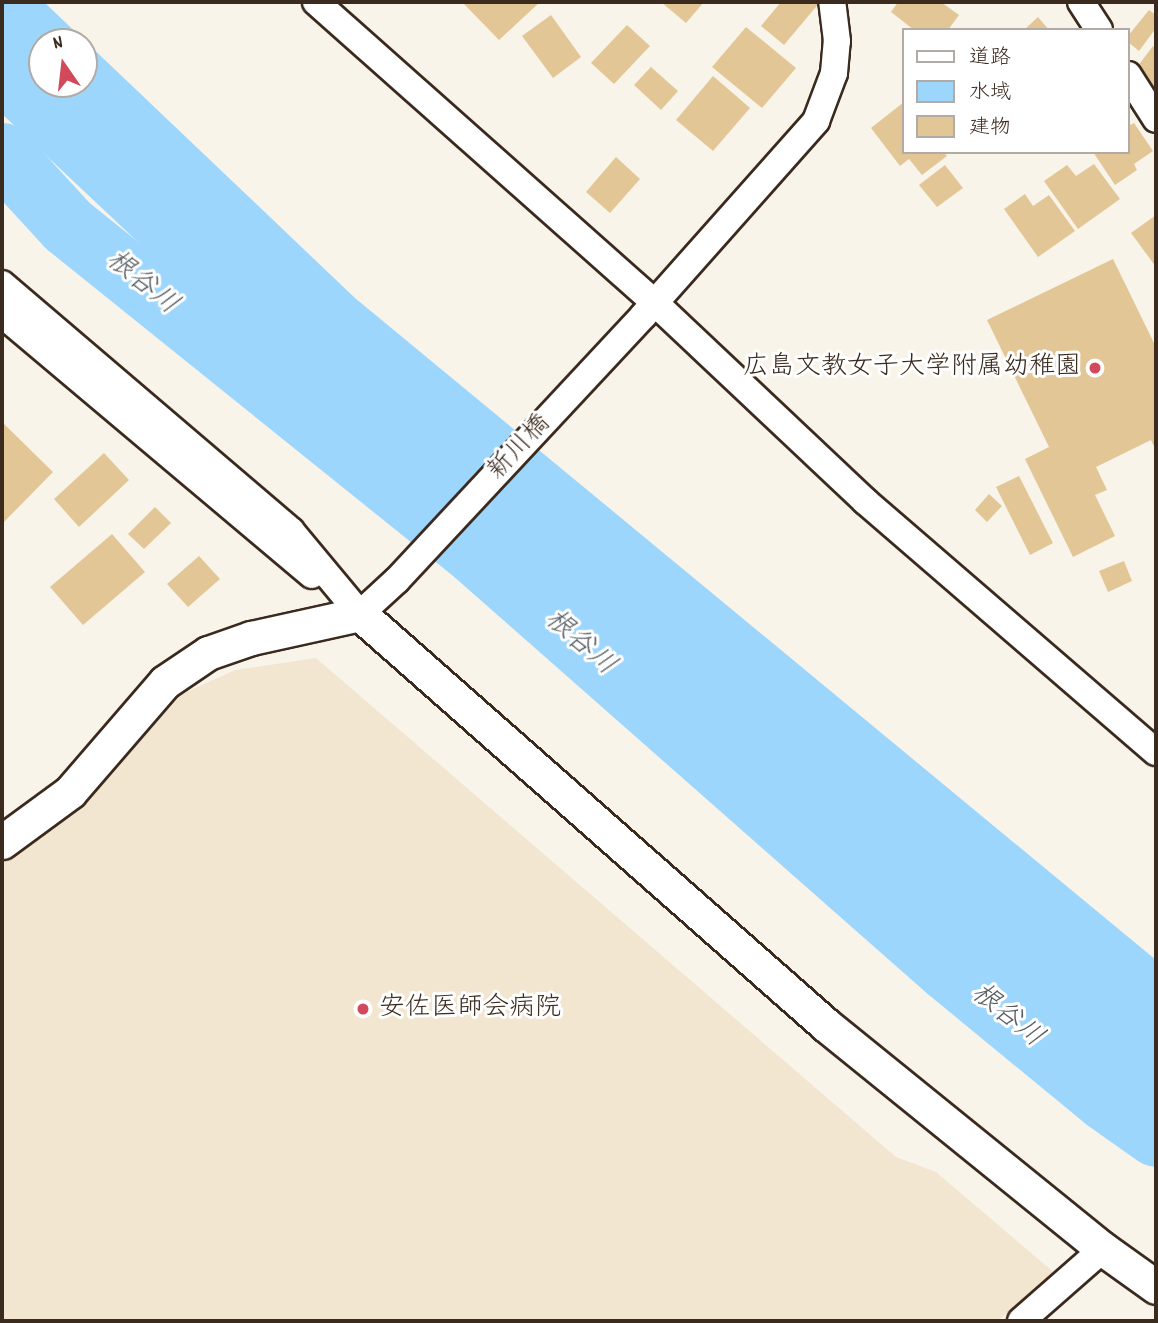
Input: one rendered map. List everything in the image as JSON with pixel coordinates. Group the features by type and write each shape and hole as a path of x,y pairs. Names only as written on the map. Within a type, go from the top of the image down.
{"street":[{"path":"316,2 649,310 1156,752"},
{"name":"新川橋","path":"360,614 397,580 649,310 816,121 834,73 837,41 832,2"},
{"path":"1081,2 1098,28"},
{"path":"1130,78 1156,119"},
{"path":"2,284 291,531 360,614"},
{"path":"2,314 360,614 826,1025 1103,1249 1156,1287"},
{"path":"2,842 70,792 165,682 208,653 251,638 360,614"},
{"path":"1021,1321 1103,1249"}],"shaded area":[{"name":"安佐医師会病院","path":"316,658 896,1157 936,1172 1056,1274 997,1321 2,1321 2,861 88,798 182,694 235,670"}],"water":[{"path":"2,2 44,2 71,28 28,28 28,98 98,98 98,53 355,298 1156,960 1156,1121 259,356 2,114"}],"building":[{"path":"462,2 540,2 499,40"},
{"path":"661,2 704,2 686,23"},
{"path":"781,2 820,2 784,45 761,26"},
{"path":"898,2 941,2 959,15 949,28 911,28 891,12"},
{"path":"1149,10 1156,15 1156,28 1139,51 1130,44 1130,34"},
{"path":"551,15 581,57 553,78 522,36"},
{"path":"1038,17 1047,28 1026,28"},
{"path":"627,25 650,46 614,84 591,63"},
{"path":"746,27 796,68 762,108 712,67"},
{"path":"1153,46 1156,49 1156,88 1134,71"},
{"path":"651,67 678,91 661,110 634,85"},
{"path":"713,76 750,108 713,151 676,120"},
{"path":"902,104 902,154 947,156 922,175 909,159 900,166 871,128"},
{"path":"1134,123 1153,151 1134,164 1137,170 1115,185 1094,154 1130,154 1130,125"},
{"path":"616,157 640,179 610,213 586,192"},
{"path":"1094,164 1120,199 1078,229 1044,181 1067,165 1076,176"},
{"path":"945,165 963,188 937,207 919,185"},
{"path":"1025,194 1033,206 1049,195 1075,231 1038,257 1004,209"},
{"path":"1156,215 1156,267 1131,233"},
{"path":"1113,259 1154,343 1156,342 1156,451 1151,440 1096,467 1107,490 1095,495 1115,536 1073,557 1025,459 1049,447 987,320"},
{"path":"2,422 53,472 2,524"},
{"path":"104,453 129,480 79,527 54,499"},
{"path":"1019,476 1053,543 1030,555 996,487"},
{"path":"989,494 1002,506 987,522 975,510"},
{"path":"155,507 171,523 144,549 128,534"},
{"path":"112,534 145,572 83,625 50,587"},
{"path":"199,556 220,579 188,607 167,584"},
{"path":"1124,561 1132,581 1108,592 1099,571"}],"waterway":[{"name":"根谷川","path":"2,154 67,225 476,554 947,969 1105,1099 1156,1135"}],"place":[{"name":"広島文教女子大学附属幼稚園","path":"1095,368"},
{"name":"安佐医師会病院","path":"363,1009"}]}
